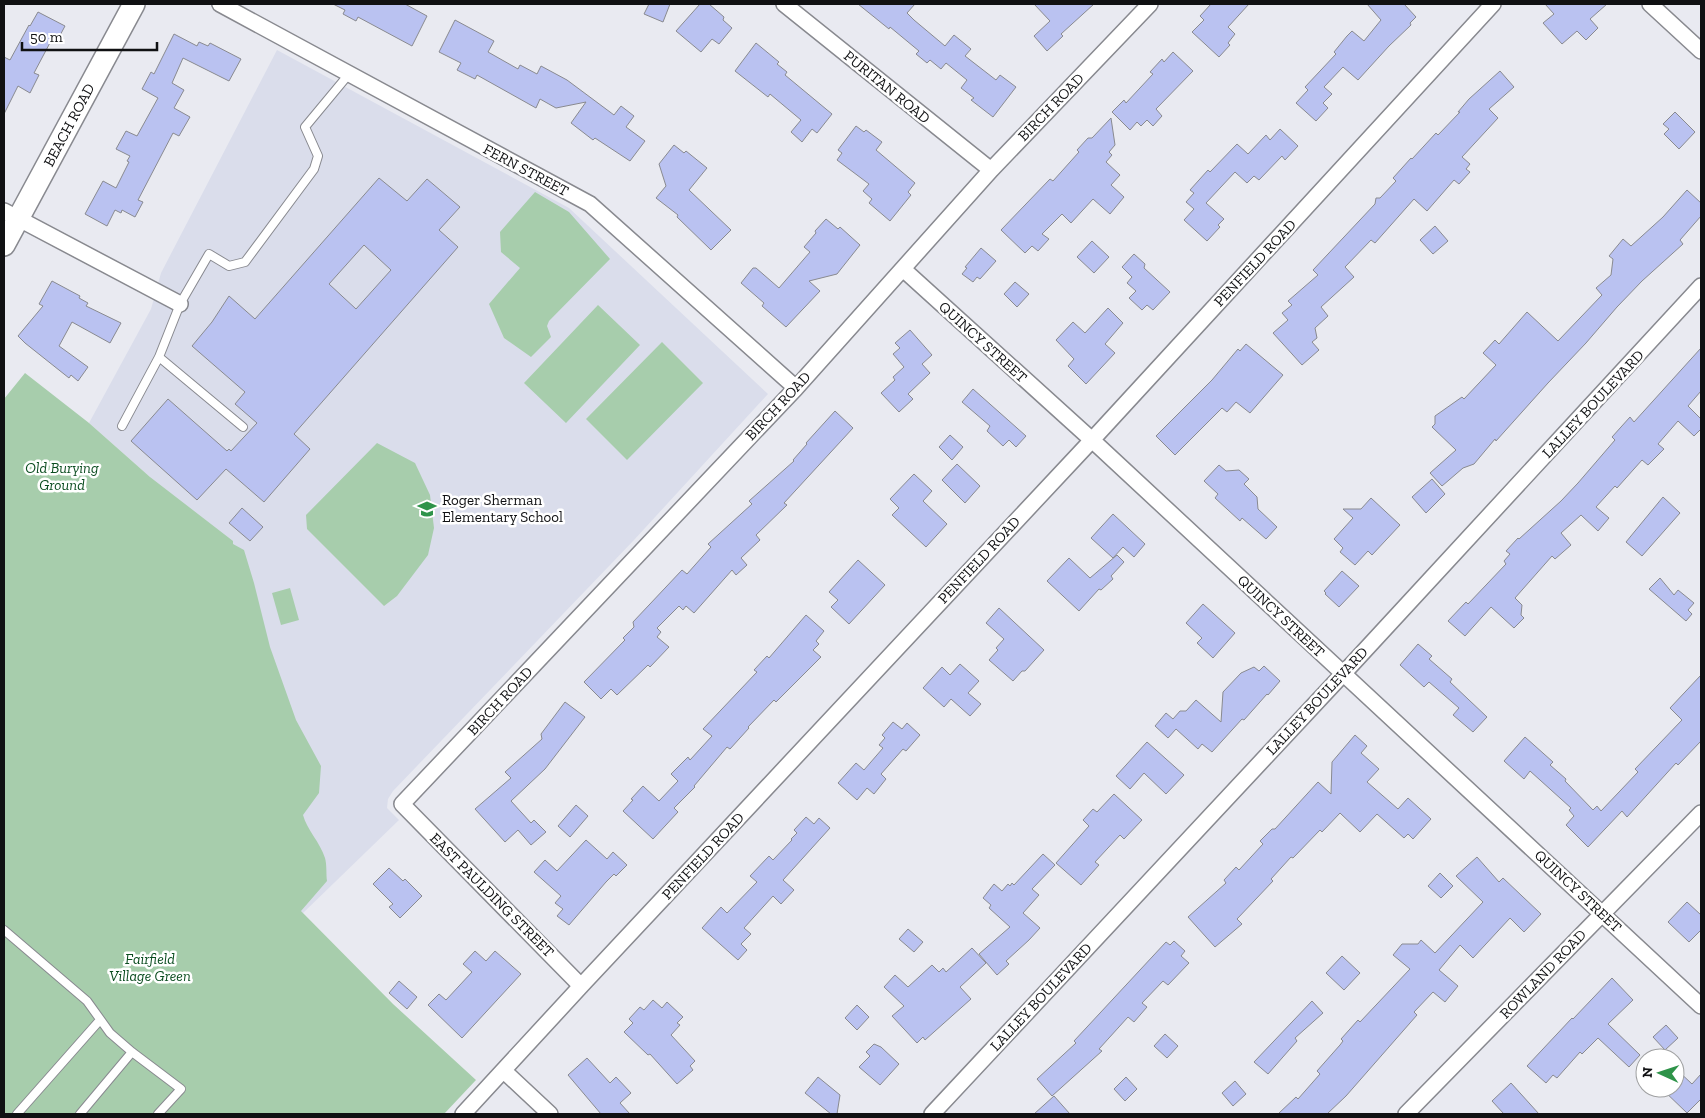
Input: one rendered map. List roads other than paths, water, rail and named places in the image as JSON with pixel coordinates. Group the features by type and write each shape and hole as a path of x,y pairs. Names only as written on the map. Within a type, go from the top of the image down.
{"street":[{"name":"BEACH ROAD","path":"4,245 11,215 134,4"},
{"name":"FERN STREET","path":"220,4 590,204 796,388"},
{"name":"PURITAN ROAD","path":"784,4 991,170"},
{"name":"BIRCH ROAD","path":"402,804 796,388 991,170 1150,4"},
{"name":"PENFIELD ROAD","path":"463,1114 1092,440 1493,4"},
{"path":"1650,4 1701,51"},
{"path":"11,215 180,304"},
{"name":"QUINCY STREET","path":"903,269 1092,440 1701,1006"},
{"name":"LALLEY BOULEVARD","path":"932,1114 1343,674 1701,286"},
{"name":"EAST PAULDING STREET","path":"402,804 581,986"},
{"name":"ROWLAND ROAD","path":"1406,1114 1701,813"},
{"path":"504,1071 550,1114"}],"lane":[{"path":"122,426 159,357 180,304 209,254 229,266 245,262 314,169 318,156 305,126 349,74"},
{"path":"159,357 243,427"},
{"path":"4,930 87,1001 110,1033 182,1089 158,1114"},
{"path":"17,1114 100,1020"},
{"path":"80,1114 132,1052"}],"place":[{"name":"Roger Sherman Elementary School","path":"427,509"}],"park label":[{"name":"Old Burying Ground","path":"62,476"},
{"name":"Fairfield Village Green","path":"150,968"}]}
